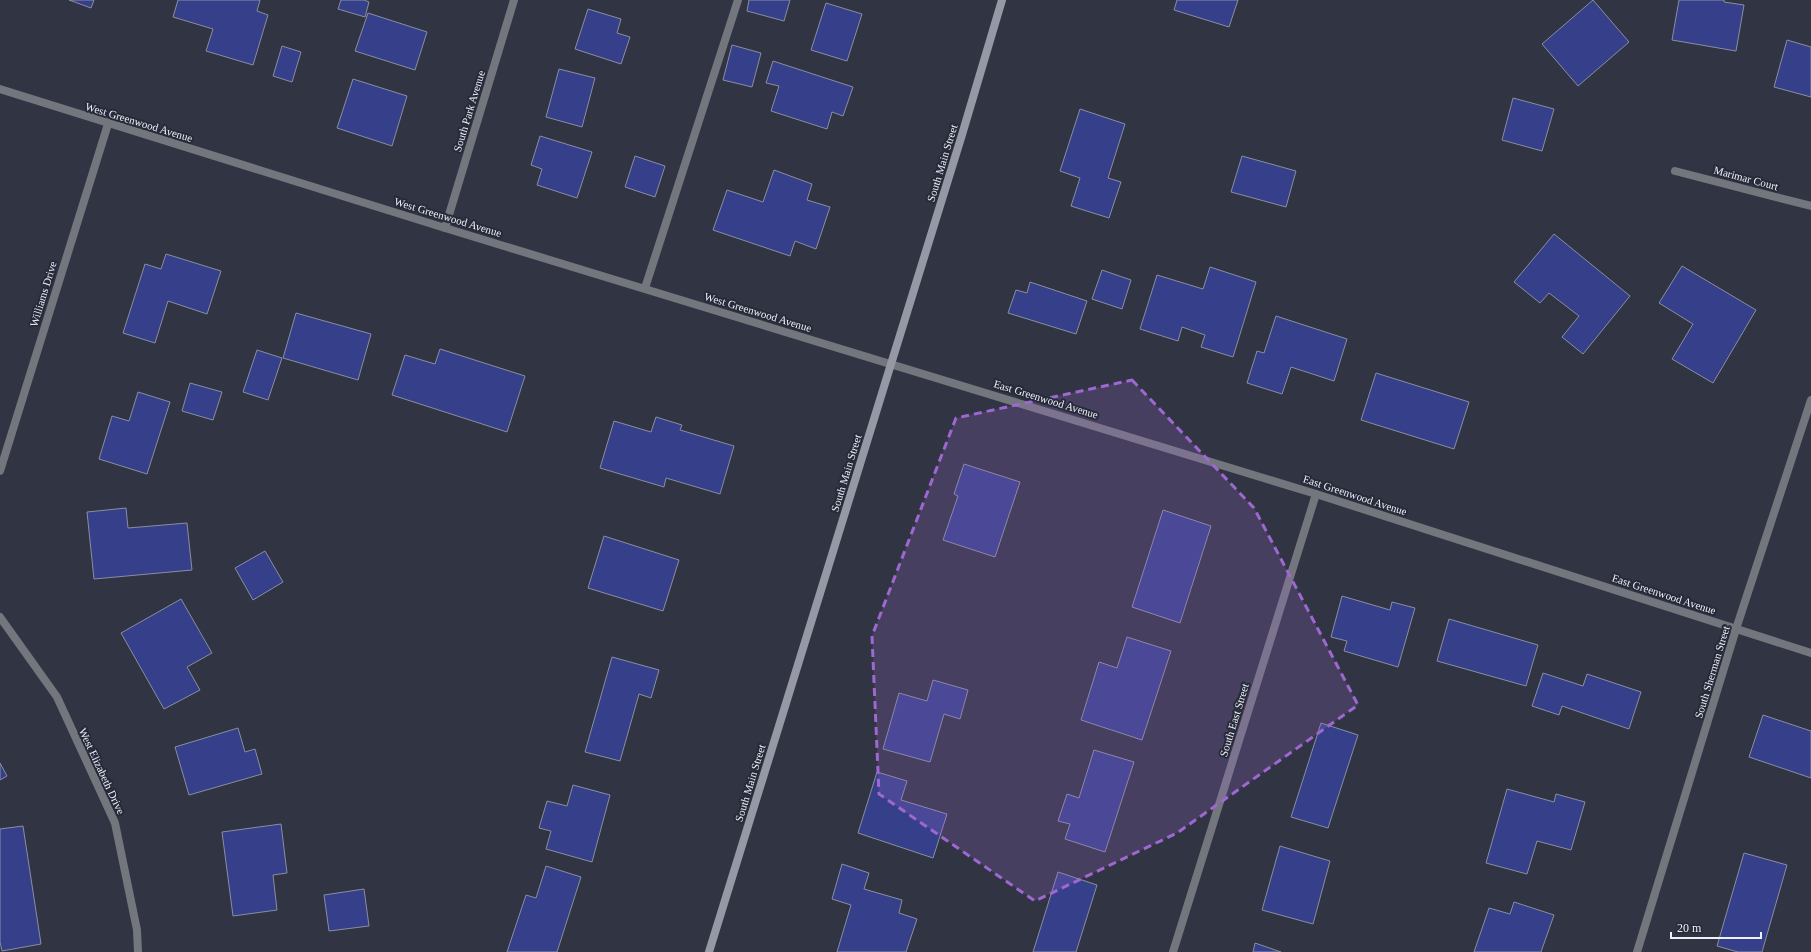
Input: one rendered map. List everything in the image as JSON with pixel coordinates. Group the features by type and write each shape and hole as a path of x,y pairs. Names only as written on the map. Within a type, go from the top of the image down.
{"street":[{"name":"South Park Avenue","path":"445,228 514,0"},
{"path":"645,288 738,0"},
{"name":"South Main Street","path":"709,952 1002,0"},
{"name":"West Greenwood Avenue","path":"0,90 891,364"},
{"name":"Williams Drive","path":"0,471 108,124"},
{"name":"Marimar Court","path":"1674,171 1811,206"},
{"name":"East Greenwood Avenue","path":"891,364 1316,494 1811,652"},
{"name":"South Sherman Street","path":"1637,952 1736,629 1811,400"},
{"name":"South East Street","path":"1173,952 1316,494"},
{"name":"West Elizabeth Drive","path":"0,617 57,697 115,823 137,930 138,952"}],"highlighted area":[{"path":"1132,380 1254,508 1358,705 1177,833 1035,901 879,794 872,636 956,418"}],"building":[{"path":"69,0 94,0 91,8"},
{"path":"178,0 260,0 257,11 268,15 253,65 206,51 213,29 173,17"},
{"path":"341,0 364,0 369,2 365,17 338,9"},
{"path":"749,0 790,0 784,21 747,11"},
{"path":"1177,0 1238,0 1229,27 1174,10"},
{"path":"1593,0 1629,42 1578,86 1542,44"},
{"path":"1679,0 1724,0 1724,2 1744,5 1736,51 1672,40"},
{"path":"826,3 862,14 847,61 811,50"},
{"path":"588,9 621,19 617,33 630,37 621,64 575,49"},
{"path":"368,13 427,32 415,70 355,51"},
{"path":"1787,40 1811,47 1811,97 1774,87"},
{"path":"732,45 761,53 752,87 723,80"},
{"path":"282,46 301,52 292,82 273,76"},
{"path":"773,61 853,87 843,116 832,112 827,129 771,111 779,86 766,83"},
{"path":"559,69 595,78 582,127 546,117"},
{"path":"353,79 407,96 392,146 337,128"},
{"path":"1513,98 1554,109 1542,151 1502,140"},
{"path":"1080,109 1125,124 1108,178 1121,182 1109,218 1071,206 1080,178 1060,171"},
{"path":"540,136 592,152 577,198 537,185 542,169 531,165"},
{"path":"635,156 665,166 655,197 625,187"},
{"path":"1242,156 1296,171 1286,207 1231,192"},
{"path":"774,170 812,184 807,200 830,207 816,249 795,241 790,256 713,230 727,190 763,202"},
{"path":"1554,234 1630,296 1583,354 1562,337 1579,316 1549,293 1540,303 1514,282"},
{"path":"166,254 221,271 207,314 168,301 155,343 123,333 145,264 161,269"},
{"path":"1682,266 1756,310 1713,383 1672,359 1693,324 1659,303"},
{"path":"1210,267 1256,282 1233,357 1201,347 1205,335 1182,327 1178,341 1140,329 1157,275 1203,289"},
{"path":"1102,270 1131,280 1122,309 1092,299"},
{"path":"1030,282 1087,301 1076,334 1008,313 1016,290 1027,293"},
{"path":"296,313 371,334 358,380 283,358"},
{"path":"1276,316 1347,339 1334,381 1291,367 1282,394 1247,383 1257,351 1264,353"},
{"path":"440,349 525,376 507,432 392,395 405,355 435,364"},
{"path":"257,350 282,358 268,400 243,392"},
{"path":"1376,373 1469,402 1454,449 1361,420"},
{"path":"190,383 222,392 213,420 182,411"},
{"path":"138,392 170,402 147,474 99,459 112,416 129,421"},
{"path":"656,417 682,425 680,430 734,446 720,494 666,478 664,487 600,468 614,421 651,432"},
{"path":"964,464 1020,482 995,557 943,540 958,496 954,494"},
{"path":"126,508 128,528 187,523 192,570 94,579 87,512"},
{"path":"1163,510 1211,526 1180,623 1132,607"},
{"path":"604,536 679,560 663,611 588,588"},
{"path":"265,551 283,582 253,600 235,568"},
{"path":"1342,596 1390,610 1392,602 1415,608 1398,667 1344,651 1347,641 1331,637"},
{"path":"181,599 212,653 187,667 200,690 164,709 121,633"},
{"path":"1449,619 1538,645 1526,686 1437,661"},
{"path":"1127,637 1171,651 1142,740 1081,720 1099,662 1117,668"},
{"path":"612,657 659,670 651,698 639,694 620,761 585,752"},
{"path":"1543,673 1583,686 1587,674 1641,692 1629,729 1562,706 1559,715 1532,706"},
{"path":"933,680 968,690 960,719 944,714 930,762 883,749 899,693 927,701"},
{"path":"1763,715 1811,731 1811,778 1749,757"},
{"path":"1321,723 1358,735 1328,828 1291,817"},
{"path":"238,728 245,752 255,749 262,774 189,795 175,747"},
{"path":"1094,750 1134,762 1105,852 1065,839 1070,824 1058,821 1067,794 1079,798"},
{"path":"0,763 7,776 0,780"},
{"path":"877,772 907,781 901,800 947,814 933,858 858,833"},
{"path":"573,785 610,795 592,862 546,849 551,831 539,828 547,801 567,806"},
{"path":"1507,789 1554,802 1556,794 1585,802 1571,850 1537,841 1527,874 1486,863"},
{"path":"281,824 287,873 273,875 277,910 233,916 222,832"},
{"path":"23,826 41,944 2,951 0,942 0,829"},
{"path":"1280,846 1330,861 1313,924 1262,910"},
{"path":"1744,853 1787,865 1762,952 1738,952 1717,946"},
{"path":"842,864 869,873 864,889 902,900 899,913 917,919 906,952 837,952 851,905 832,899"},
{"path":"546,866 581,877 557,952 507,952 526,895 536,898"},
{"path":"1058,872 1097,885 1076,952 1033,952"},
{"path":"364,889 369,926 329,931 324,895"},
{"path":"1514,902 1554,915 1541,952 1474,952 1489,908 1510,914"},
{"path":"1255,943 1281,952 1253,952"}]}
